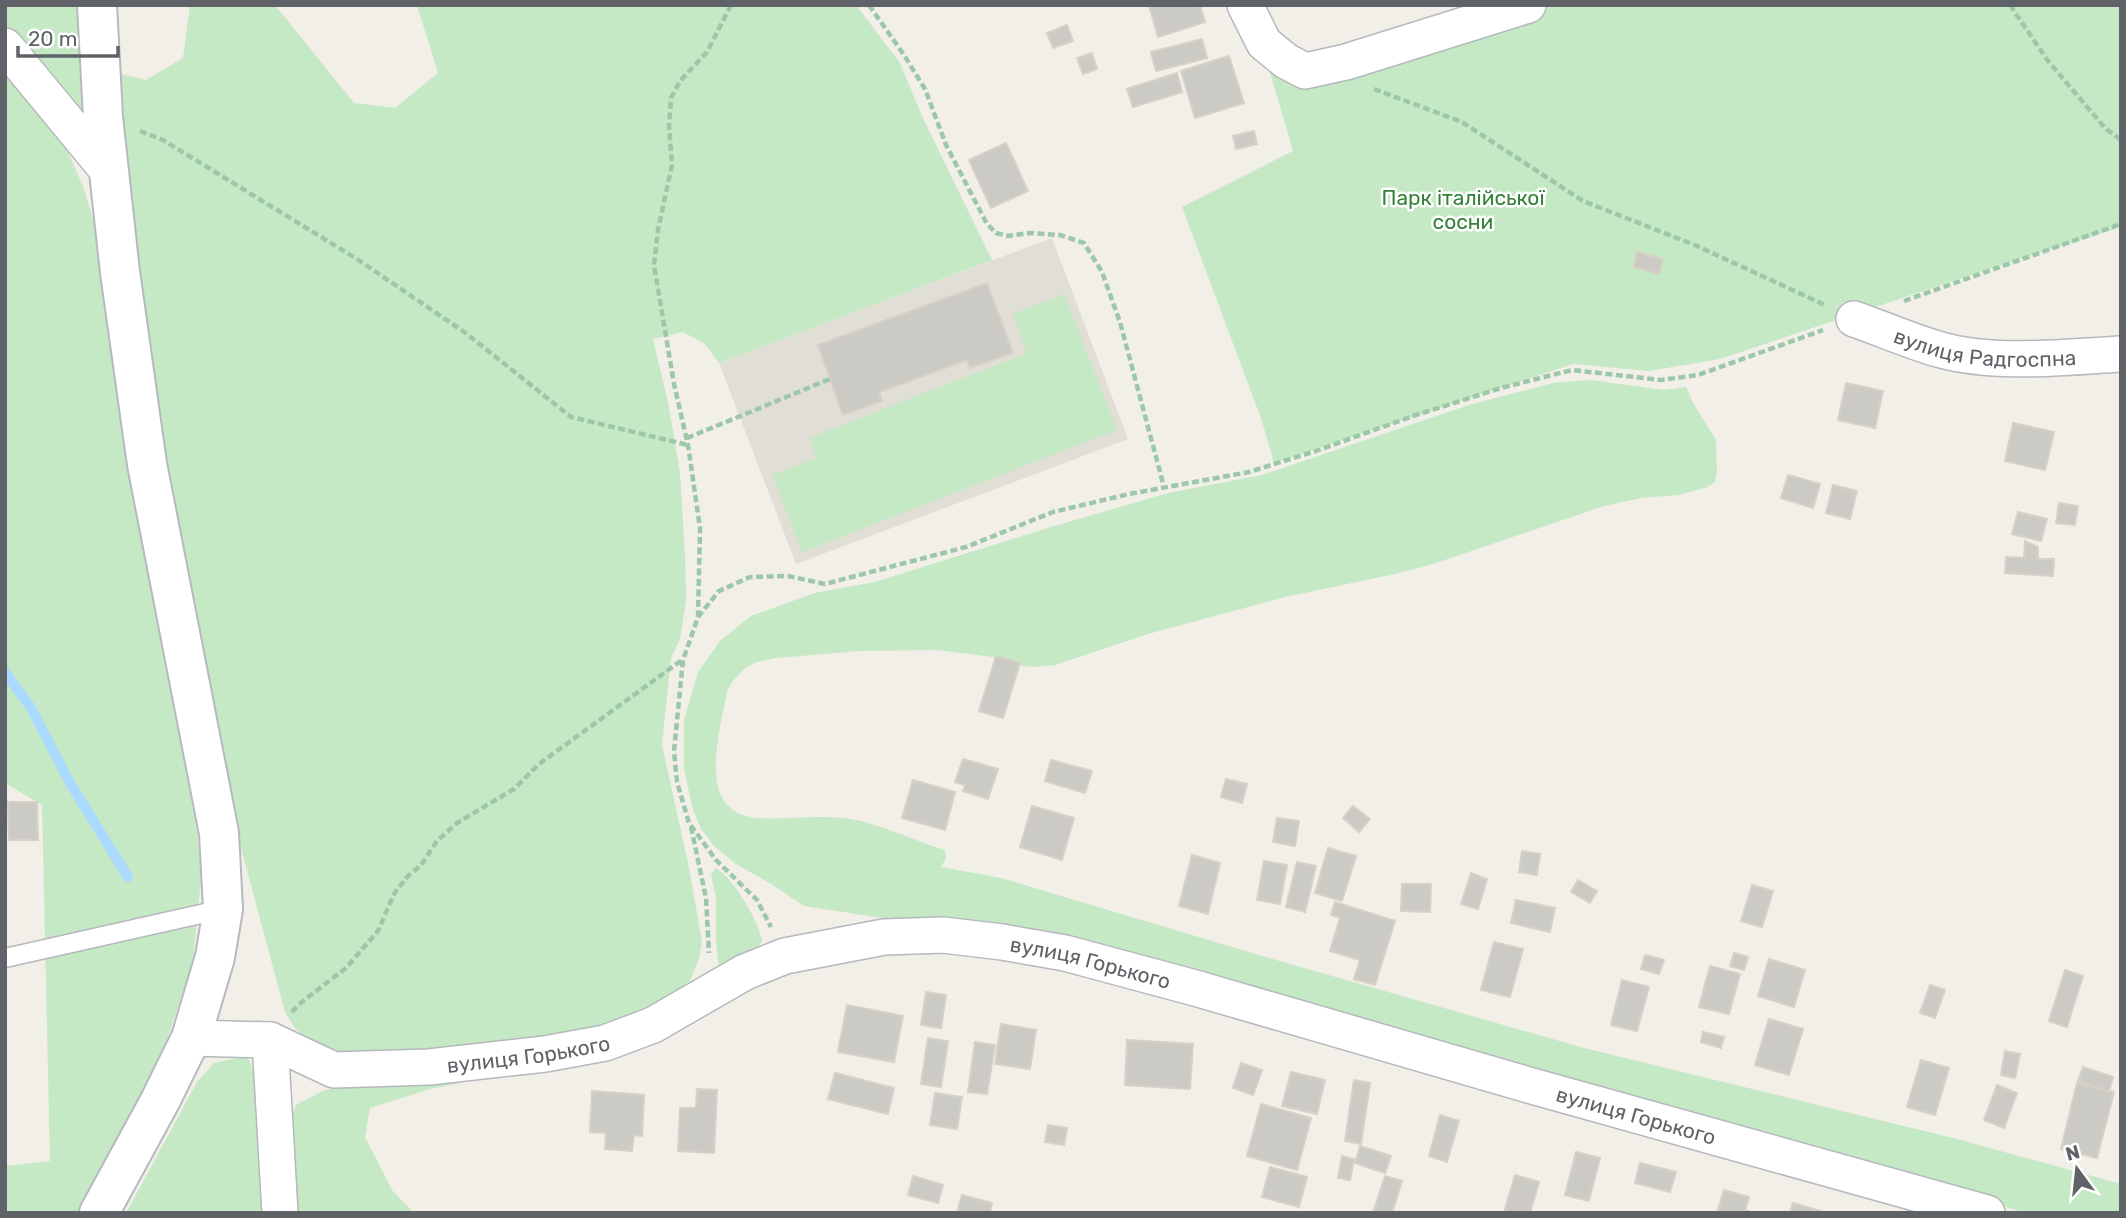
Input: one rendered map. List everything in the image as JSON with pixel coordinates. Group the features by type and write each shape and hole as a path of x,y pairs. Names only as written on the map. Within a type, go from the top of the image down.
{"street":[{"path":"97,5 103,117 120,272 147,464 219,833 223,909 215,957 191,1038 155,1112 99,1213"},
{"path":"1245,5 1264,43 1286,61 1305,71 1346,62 1528,5"},
{"path":"5,46 109,172"},
{"name":"вулиця Радгоспна","path":"1854,319 1943,350 1983,356 2059,358 2121,354"},
{"name":"вулиця Горького","path":"191,1038 270,1040 334,1070 429,1067 545,1054 605,1042 653,1025 745,972 785,956 884,937 943,935 1065,953 1195,988 1532,1087 1987,1213"},
{"path":"270,1040 280,1213"}],"lane":[{"path":"5,958 223,909"}],"path":[{"path":"708,993 710,942 706,898 690,823 677,782 674,751 683,660 698,617 700,528 687,438 674,384 654,265 658,230 672,165 669,126 671,98 680,81 707,52 731,5"},
{"path":"869,5 925,89 946,145 987,224 996,233 1008,236 1029,233 1060,235 1084,243 1102,272 1121,322 1164,488"},
{"path":"2010,5 2048,61 2106,129 2121,140"},
{"path":"1372,89 1462,122 1583,201 1697,246 1854,319"},
{"path":"103,117 163,140 357,260 467,334 571,417 688,445"},
{"path":"698,617 719,591 750,577 789,576 825,584 966,547 1053,512 1249,472 1316,452 1413,416 1501,388 1572,370 1661,380 1698,374 2121,224"},
{"path":"687,438 830,379"},
{"path":"270,1040 298,1005 346,968 379,931 394,894 421,865 437,841 457,823 514,789 539,764 683,660"},
{"path":"690,823 716,860 757,900 785,956"}],"shaded area":[{"path":"1052,238 1128,439 796,564 719,363"}],"green space":[{"path":"5,5 82,5 85,114 5,24"},
{"path":"190,5 275,5 354,103 395,108 438,73 417,5 856,5 900,63 922,116 992,260 719,363 704,343 683,332 653,339 668,402 680,473 685,554 686,601 680,639 671,658 662,745 702,941 699,959 690,981 658,1006 620,1023 571,1036 359,1058 320,1048 308,1041 295,1028 285,1012 226,792 174,524 152,381 127,175 121,74 146,80 183,58"},
{"name":"Парк італійської сосни","path":"1487,5 2121,5 2121,227 1720,359 1649,371 1573,364 1274,463 1262,421 1182,207 1293,151 1269,69"},
{"path":"5,63 67,149 94,222 110,337 198,838 201,879 193,962 154,1078 77,1213 5,1213 5,1166 50,1161 42,805 5,783"},
{"path":"1064,294 1117,430 802,552 772,475 816,458 809,438 1027,353 1013,314"},
{"path":"1591,380 1664,390 1686,387 1716,440 1715,482 1708,487 1678,495 1641,498 1604,506 1436,563 1285,597 1148,634 1055,665 1023,666 993,657 937,650 859,651 757,662 746,667 727,692 716,768 718,786 725,802 737,813 757,818 832,817 869,823 945,850 946,858 941,867 1001,878 1584,1048 1957,1139 2121,1184 2121,1213 2026,1213 1885,1170 909,922 804,906 736,864 714,846 701,829 692,807 684,768 684,720 698,672 720,641 751,616 815,593 875,582 1168,493 1262,475 1469,405 1553,383"},
{"path":"715,868 722,872 744,900 762,940 758,949 719,968 716,898 711,875"},
{"path":"248,1058 254,1072 268,1213 126,1213 197,1082 214,1063"},
{"path":"533,1068 430,1089 370,1108 365,1137 392,1190 414,1213 295,1213 288,1121 297,1104 325,1090 366,1082"}],"building":[{"path":"1149,5 1200,5 1205,22 1158,37"},
{"path":"1067,25 1073,41 1053,48 1047,33"},
{"path":"1202,39 1207,58 1156,71 1151,52"},
{"path":"1092,53 1097,69 1083,74 1077,58"},
{"path":"1229,56 1244,103 1195,118 1181,71"},
{"path":"1177,73 1182,92 1133,107 1127,89"},
{"path":"1254,131 1257,144 1236,149 1233,136"},
{"path":"1006,143 1028,191 991,208 969,160"},
{"path":"1637,252 1663,259 1659,274 1634,267"},
{"path":"987,283 1013,353 970,368 967,360 879,392 882,401 843,415 818,345"},
{"path":"1846,383 1883,391 1875,428 1838,420"},
{"path":"2013,423 2054,432 2045,470 2005,461"},
{"path":"1788,475 1820,484 1813,508 1781,498"},
{"path":"1833,485 1857,491 1850,519 1826,513"},
{"path":"2059,503 2078,506 2075,525 2056,523"},
{"path":"2018,512 2047,519 2041,541 2012,534"},
{"path":"2025,541 2038,547 2038,559 2054,559 2053,576 2005,573 2006,557 2024,558"},
{"path":"996,656 1020,663 1003,718 979,711"},
{"path":"963,759 998,769 988,799 963,791 965,785 955,782"},
{"path":"1051,760 1092,771 1085,793 1045,781"},
{"path":"1226,779 1247,784 1242,803 1221,797"},
{"path":"913,780 955,792 945,830 902,818"},
{"path":"8,802 37,802 38,840 9,840"},
{"path":"1032,806 1074,818 1062,860 1020,847"},
{"path":"1353,806 1370,819 1359,832 1343,818"},
{"path":"1277,818 1299,821 1295,846 1273,842"},
{"path":"1328,848 1356,856 1342,901 1315,893"},
{"path":"1522,851 1540,854 1537,875 1519,872"},
{"path":"1192,855 1220,863 1208,914 1179,906"},
{"path":"1264,861 1287,865 1280,904 1257,900"},
{"path":"1297,862 1316,866 1305,912 1286,907"},
{"path":"1471,873 1487,879 1478,909 1461,904"},
{"path":"1578,880 1597,891 1590,903 1571,892"},
{"path":"1402,884 1431,884 1430,912 1401,911"},
{"path":"1752,885 1773,891 1762,927 1741,921"},
{"path":"1516,900 1555,908 1550,932 1511,923"},
{"path":"1335,902 1395,921 1375,985 1354,979 1360,960 1330,951 1340,918 1331,915"},
{"path":"1494,942 1523,949 1510,997 1481,990"},
{"path":"1734,953 1748,957 1744,970 1730,966"},
{"path":"1645,955 1664,960 1659,974 1641,969"},
{"path":"1769,959 1805,970 1794,1007 1758,996"},
{"path":"1710,966 1740,974 1729,1014 1699,1007"},
{"path":"2065,970 2083,976 2067,1027 2049,1021"},
{"path":"1622,980 1649,987 1637,1031 1611,1025"},
{"path":"1930,985 1945,990 1935,1018 1920,1013"},
{"path":"926,992 946,995 941,1028 921,1025"},
{"path":"847,1005 903,1016 894,1062 838,1052"},
{"path":"1769,1019 1803,1029 1789,1075 1755,1065"},
{"path":"1001,1024 1036,1030 1030,1069 995,1064"},
{"path":"1703,1032 1724,1037 1721,1048 1701,1042"},
{"path":"928,1038 948,1041 941,1087 921,1084"},
{"path":"1127,1040 1193,1044 1190,1089 1125,1085"},
{"path":"975,1042 995,1045 987,1094 968,1092"},
{"path":"2005,1051 2020,1054 2015,1078 2001,1075"},
{"path":"1921,1060 1949,1068 1935,1115 1907,1107"},
{"path":"1241,1063 1262,1070 1253,1095 1233,1088"},
{"path":"2083,1067 2113,1077 2109,1091 2078,1081"},
{"path":"1291,1072 1325,1080 1317,1114 1282,1106"},
{"path":"835,1073 894,1088 888,1114 828,1099"},
{"path":"1354,1080 1370,1083 1361,1144 1345,1141"},
{"path":"2077,1083 2114,1092 2097,1158 2061,1149"},
{"path":"1997,1085 2017,1093 2004,1128 1984,1120"},
{"path":"697,1089 717,1090 714,1153 678,1151 680,1108 696,1108"},
{"path":"592,1091 644,1095 642,1136 634,1135 632,1151 605,1149 606,1133 590,1132"},
{"path":"935,1093 962,1097 957,1129 930,1125"},
{"path":"1261,1104 1311,1118 1297,1170 1247,1156"},
{"path":"1440,1115 1459,1121 1447,1162 1429,1156"},
{"path":"1048,1125 1067,1128 1064,1145 1045,1142"},
{"path":"1360,1146 1391,1156 1385,1173 1355,1163"},
{"path":"1576,1152 1600,1158 1589,1201 1565,1195"},
{"path":"1342,1156 1354,1159 1350,1180 1338,1178"},
{"path":"1640,1163 1676,1172 1670,1192 1635,1183"},
{"path":"1270,1167 1307,1177 1299,1207 1262,1197"},
{"path":"1515,1175 1539,1182 1530,1213 1504,1213"},
{"path":"913,1176 943,1185 938,1203 908,1195"},
{"path":"1385,1176 1402,1181 1392,1213 1373,1213"},
{"path":"1724,1190 1749,1197 1745,1210 1754,1213 1717,1213"},
{"path":"962,1195 992,1203 990,1213 957,1213"},
{"path":"1793,1203 1827,1213 1790,1213"}],"waterway":[{"path":"5,672 31,708 70,783 128,877"}]}
